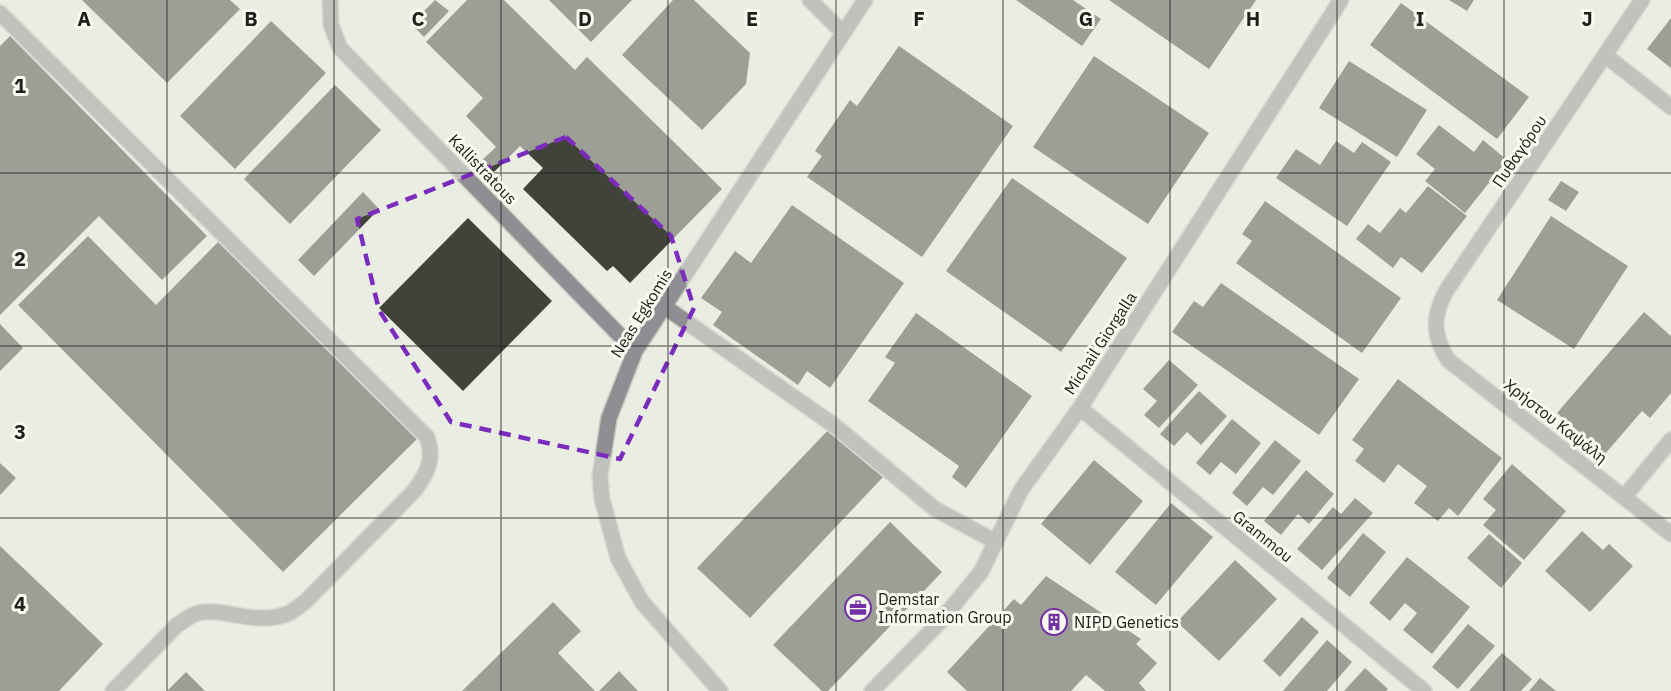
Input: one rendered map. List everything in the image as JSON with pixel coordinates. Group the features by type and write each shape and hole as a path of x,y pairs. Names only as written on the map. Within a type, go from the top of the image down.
{"street":[{"name":"Kallistratous","path":"330,0 331,25 340,48 635,351"},
{"path":"810,0 843,33"},
{"name":"Neas Egkomis","path":"720,691 642,602 628,581 618,558 602,499 600,476 609,418 635,351 865,0"},
{"name":"Michail Giorgalla","path":"872,691 968,591 981,572 1021,490 1080,408 1341,0"},
{"name":"Πυθαγόρου","path":"1435,326 1437,308 1446,291 1642,0"},
{"path":"0,14 427,437 430,445 427,474 414,491 306,601 288,614 271,618 246,618 206,613 190,616 177,625 113,691"},
{"path":"1606,56 1671,107"},
{"path":"665,307 835,426 935,509 996,542"},
{"name":"Χρήστου Καψάλη","path":"1435,326 1439,345 1448,360 1671,534"},
{"name":"Grammou","path":"1080,408 1424,691"},
{"path":"1625,496 1671,440"}],"highlighted area":[{"path":"566,137 671,236 694,308 620,459 451,422 379,310 357,219"}],"building":[{"path":"82,0 230,0 240,9 167,83"},
{"path":"435,0 449,11 424,37 411,24"},
{"path":"467,0 504,0 575,70 587,57 722,189 630,283 613,266 607,271 523,189 543,168 520,146 493,173 481,161 496,147 466,116 483,98 426,42"},
{"path":"549,0 632,0 591,42"},
{"path":"673,0 694,0 750,53 746,84 702,130 622,55"},
{"path":"1016,0 1073,0 1101,19 1082,46"},
{"path":"1109,0 1256,0 1209,69"},
{"path":"1449,0 1474,0 1467,11"},
{"path":"1401,3 1529,97 1497,139 1370,45"},
{"path":"1671,18 1671,68 1647,49"},
{"path":"271,21 326,73 235,169 180,116"},
{"path":"10,36 207,236 162,280 99,216 0,315 0,46"},
{"path":"899,46 1013,126 922,257 807,177 822,156 815,151 850,100 857,106"},
{"path":"1094,56 1209,133 1148,224 1033,147"},
{"path":"1349,61 1427,110 1397,157 1319,108"},
{"path":"335,85 381,130 290,224 244,179"},
{"path":"1439,125 1474,152 1483,140 1507,160 1465,213 1425,181 1435,169 1416,154"},
{"path":"1336,141 1354,153 1362,142 1391,162 1347,226 1276,178 1296,149 1320,165"},
{"path":"1012,178 1127,258 1061,352 946,271"},
{"path":"1561,181 1579,192 1566,211 1548,200"},
{"path":"1428,186 1467,216 1422,273 1401,257 1393,268 1356,239 1368,224 1380,233 1400,208 1406,213"},
{"path":"363,192 379,209 314,276 298,260"},
{"path":"1265,201 1401,298 1362,353 1236,263 1252,241 1242,234"},
{"path":"792,205 904,283 830,388 807,371 798,385 713,325 722,312 701,298 735,251 751,263"},
{"path":"1551,216 1628,266 1574,349 1497,300"},
{"path":"468,218 552,301 463,391 379,308"},
{"path":"88,236 156,305 222,238 419,437 283,572 18,305"},
{"path":"1221,283 1359,379 1319,435 1172,332 1194,301 1203,307"},
{"path":"1644,312 1671,336 1671,393 1650,418 1642,411 1605,454 1557,413"},
{"path":"916,313 1032,396 966,488 952,477 959,466 868,401 895,363 885,357"},
{"path":"0,324 23,348 0,371"},
{"path":"1169,360 1198,385 1159,428 1144,415 1157,401 1143,389"},
{"path":"1398,379 1502,458 1458,516 1449,508 1438,521 1414,503 1427,486 1398,464 1384,483 1355,461 1364,449 1352,440"},
{"path":"1199,391 1227,416 1201,445 1187,432 1174,446 1160,434"},
{"path":"1232,419 1261,443 1236,474 1221,462 1210,475 1196,463"},
{"path":"831,427 883,477 750,618 697,568"},
{"path":"1275,440 1301,461 1273,495 1263,487 1247,506 1232,493"},
{"path":"1094,460 1143,501 1090,565 1041,524"},
{"path":"0,463 16,478 0,495"},
{"path":"1512,464 1566,511 1524,560 1483,525 1496,510 1483,499"},
{"path":"1306,470 1334,494 1309,524 1298,514 1281,535 1264,521"},
{"path":"1355,498 1373,513 1322,570 1297,549 1333,507 1341,514"},
{"path":"1171,503 1213,537 1156,605 1115,572"},
{"name":"Demstar Information Group","path":"890,522 942,572 828,691 822,691 773,645"},
{"path":"1582,531 1603,550 1609,544 1633,566 1590,612 1545,571"},
{"path":"1363,533 1386,552 1350,597 1327,578"},
{"path":"1489,534 1522,563 1501,588 1467,558"},
{"path":"0,546 103,644 59,691 0,691"},
{"path":"1407,557 1470,607 1432,654 1403,630 1417,613 1405,603 1390,621 1369,603"},
{"path":"1235,560 1277,599 1219,661 1177,622"},
{"name":"NIPD Genetics","path":"1046,576 1141,639 1136,644 1157,663 1139,683 1146,691 1105,691 1086,675 1071,691 967,691 947,672 1014,599 1021,605"},
{"path":"553,602 581,631 558,653 595,691 462,691"},
{"path":"1302,617 1319,632 1280,677 1263,661"},
{"path":"1468,624 1495,646 1458,689 1432,667"},
{"path":"1327,640 1352,662 1327,691 1283,691"},
{"path":"1502,653 1532,679 1521,691 1469,691"},
{"path":"1365,668 1388,689 1386,691 1344,691"},
{"path":"619,671 638,691 599,691"},
{"path":"186,672 205,691 167,691"},
{"path":"1540,678 1556,691 1529,691"}],"place":[{"name":"Demstar Information Group","path":"858,608"},
{"name":"NIPD Genetics","path":"1054,622"}]}
